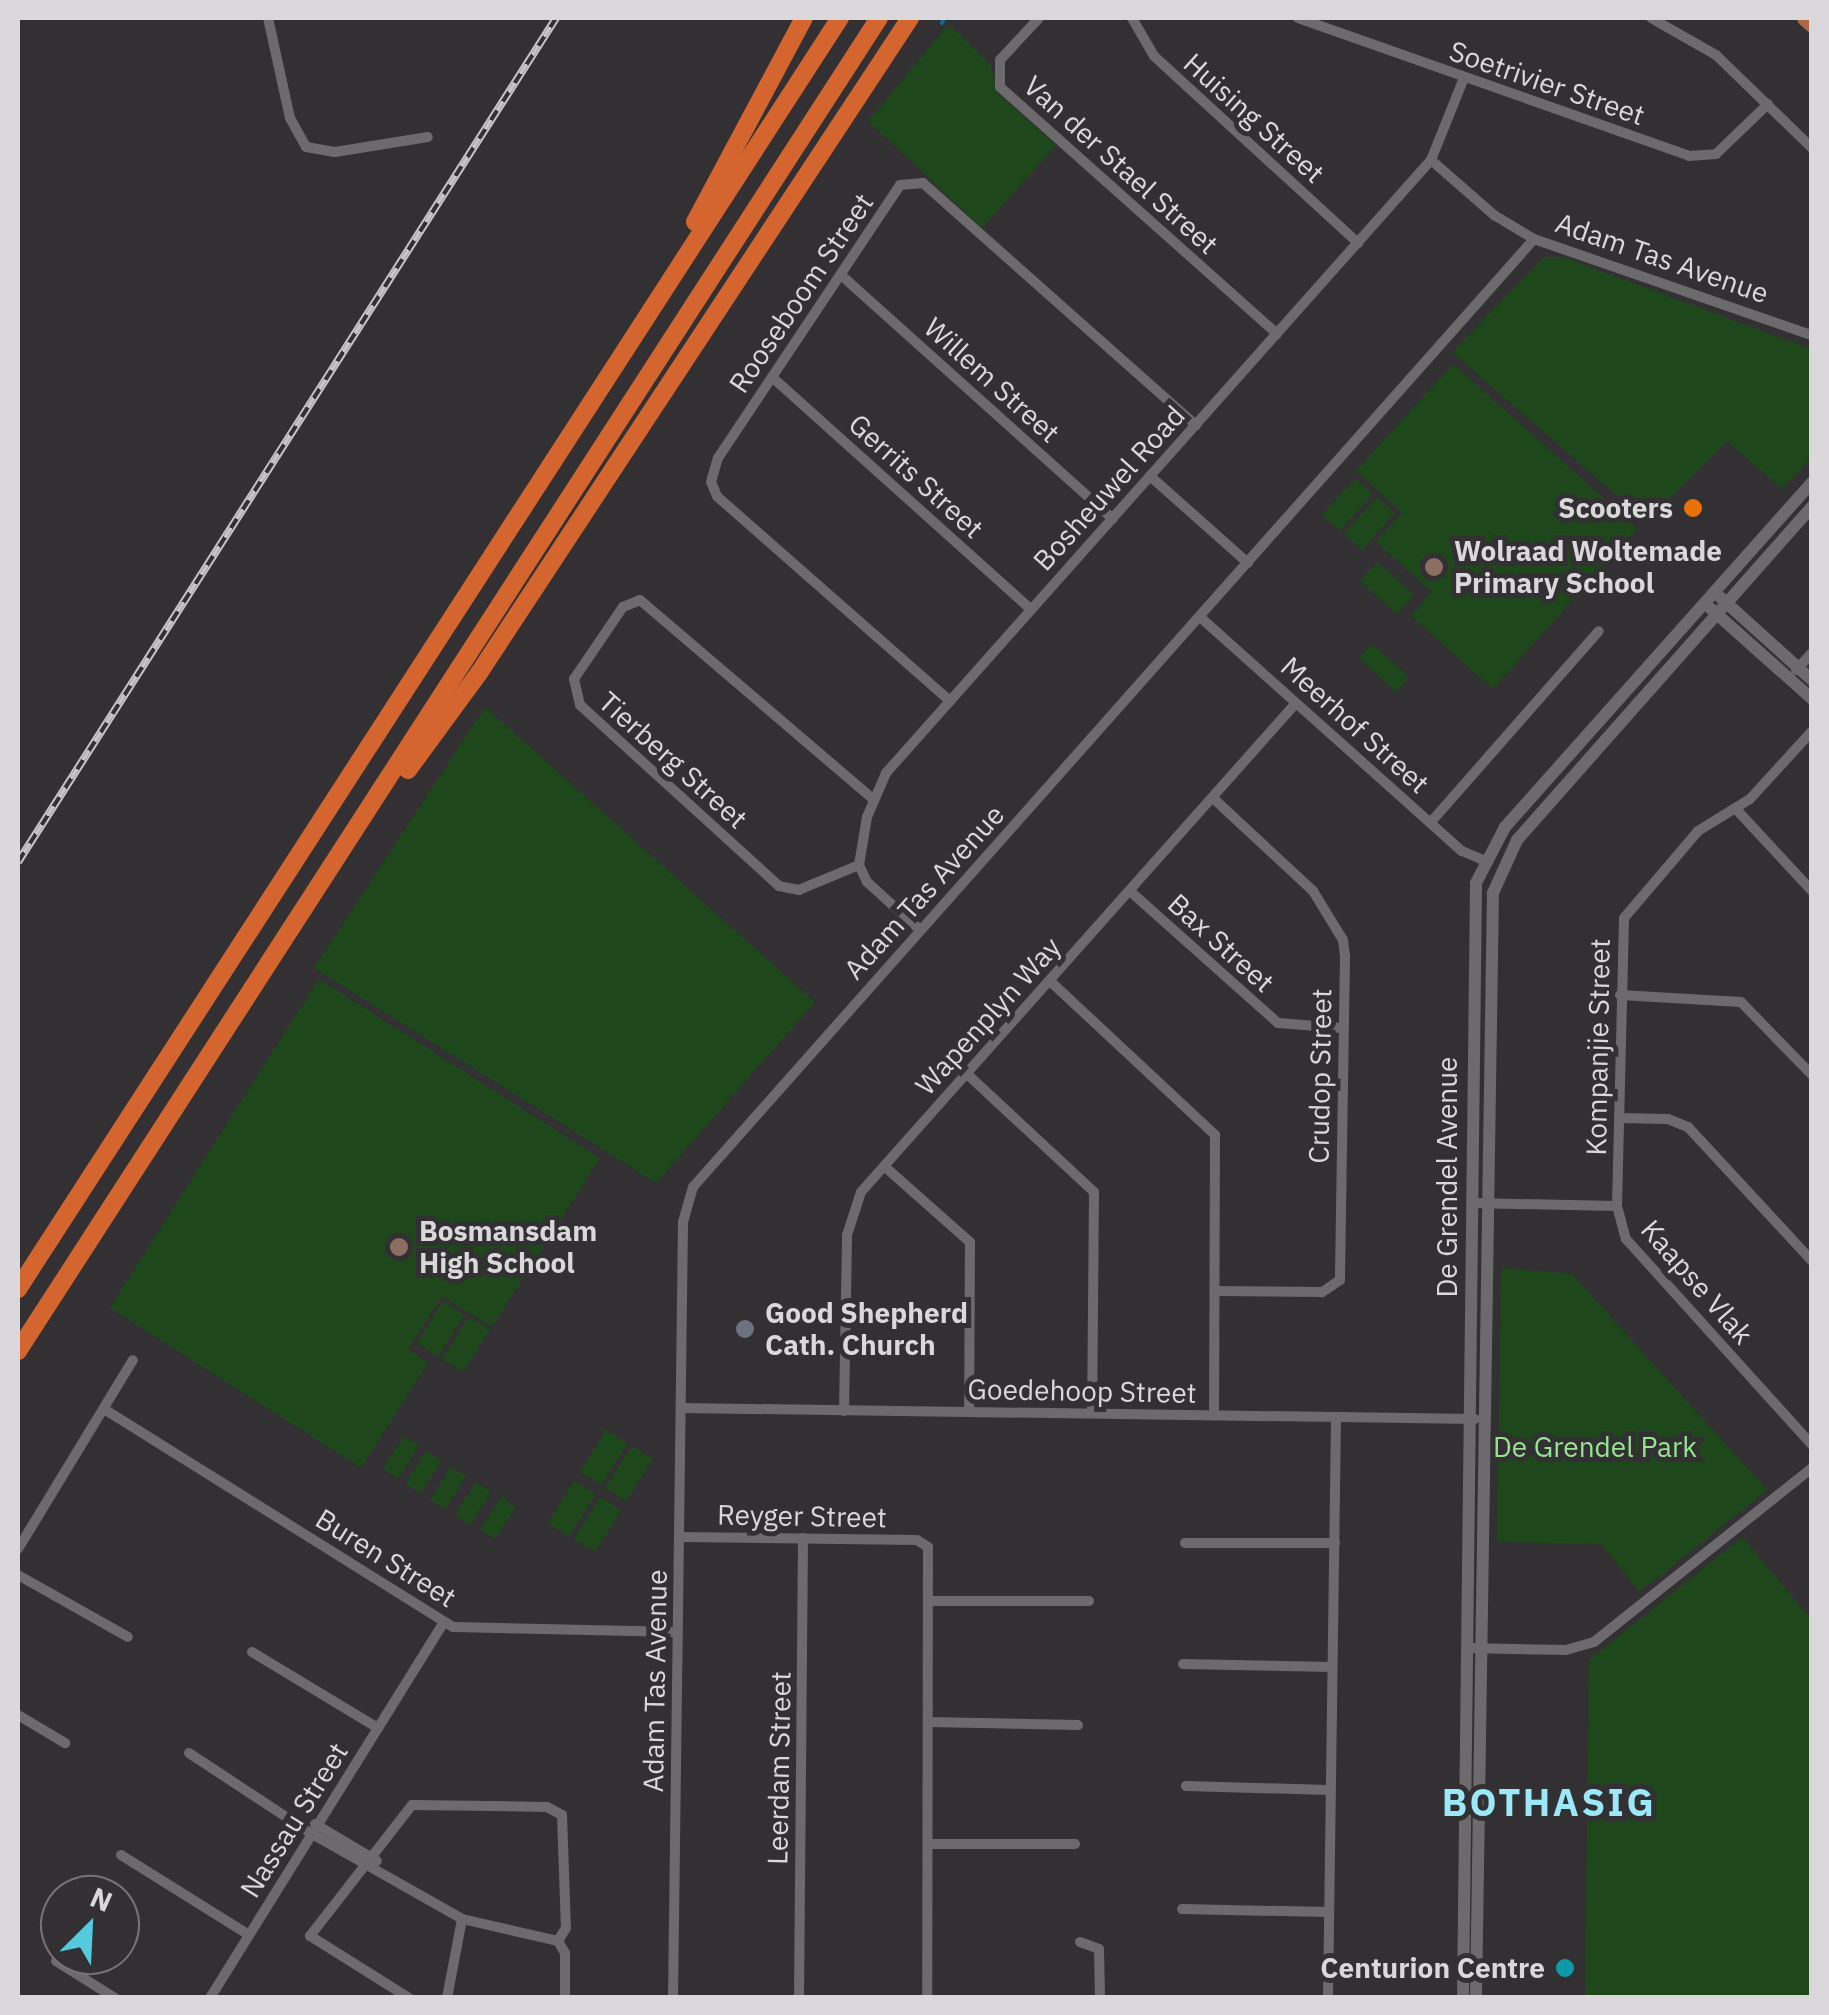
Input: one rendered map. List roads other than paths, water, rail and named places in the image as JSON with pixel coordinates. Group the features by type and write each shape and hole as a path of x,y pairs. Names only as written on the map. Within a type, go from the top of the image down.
{"highway":[{"path":"633,337 804,18"},
{"path":"18,1289 840,18"},
{"path":"18,1351 879,18"},
{"path":"368,813 396,786 479,674 910,18"},
{"path":"878,69 920,18"}],"main road":[{"path":"1804,18 1812,24"}],"street":[{"path":"268,18 290,118 306,147 335,152 428,137"},
{"name":"Van der Stael Street","path":"1039,18 1000,60 1000,87 1277,334"},
{"name":"Huising Street","path":"1132,18 1154,56 1358,243"},
{"name":"Soetrivier Street","path":"1298,18 1706,158 1768,104"},
{"path":"1651,18 1716,55 1812,148"},
{"name":"Bosheuwel Road","path":"859,865 873,800 886,773 1431,160 1464,78"},
{"path":"1431,160 1494,215 1534,239"},
{"name":"Rooseboom Street","path":"950,700 713,490 713,466 898,187 920,181 1196,425"},
{"name":"Adam Tas Avenue","path":"673,1998 683,1222 693,1187 1534,239 1812,335"},
{"name":"Willem Street","path":"841,276 1113,518"},
{"name":"Gerrits Street","path":"772,377 1031,609"},
{"path":"1150,476 1248,563"},
{"name":"De Grendel Avenue","path":"1480,1203 1473,916 1483,860 1505,827 1812,482"},
{"name":"De Grendel Avenue","path":"1463,1998 1467,1648 1492,893 1510,851 1812,506"},
{"path":"1710,598 1794,673 1812,700"},
{"name":"Tierberg Street","path":"859,865 799,890 779,886 580,705 574,679 623,607 640,600 873,800"},
{"name":"Meerhof Street","path":"1200,617 1430,822 1483,860"},
{"path":"1430,822 1599,632"},
{"path":"1794,673 1812,653"},
{"path":"1794,673 1812,680"},
{"name":"Wapenplyn Way","path":"844,1411 849,1216 884,1166 1296,703"},
{"name":"Kompanjie Street","path":"1617,1206 1623,925 1630,907 1702,827 1736,809 1812,731"},
{"name":"Crudop Street","path":"1212,798 1313,891 1335,925 1344,949 1340,1280 1328,1292 1218,1291"},
{"path":"1736,809 1812,892"},
{"path":"1492,893 1483,860 1510,851"},
{"path":"859,865 867,882 920,930"},
{"name":"Bax Street","path":"1131,892 1278,1023 1342,1028"},
{"path":"1050,981 1215,1136 1218,1291 1214,1415"},
{"path":"1620,994 1741,1002 1812,1074"},
{"path":"966,1073 1094,1192 1092,1412"},
{"path":"1619,1118 1668,1119 1688,1127 1812,1261"},
{"path":"884,1166 970,1242 969,1412"},
{"name":"Kaapse Vlak","path":"1480,1203 1617,1206 1626,1238 1812,1445"},
{"path":"18,1549 133,1360"},
{"name":"Goedehoop Street","path":"681,1408 1476,1419"},
{"name":"Buren Street","path":"104,1409 444,1622 462,1629 678,1632"},
{"path":"1328,1998 1336,1418"},
{"name":"De Grendel Avenue","path":"1476,1419 1484,1648 1476,1998"},
{"path":"1467,1648 1566,1650 1594,1642 1812,1468"},
{"name":"Reyger Street","path":"680,1537 924,1543 932,1558 927,1998"},
{"name":"Leerdam Street","path":"798,1998 803,1538"},
{"path":"1185,1543 1334,1543"},
{"path":"18,1575 128,1637"},
{"path":"931,1601 1089,1601"},
{"name":"Nassau Street","path":"210,1998 444,1622"},
{"name":"Nassau Street","path":"252,1652 378,1728"},
{"path":"1184,1664 1332,1667"},
{"path":"18,1716 65,1742"},
{"path":"929,1722 1078,1725"},
{"name":"Nassau Street","path":"189,1753 315,1829"},
{"path":"1186,1786 1330,1790"},
{"path":"409,1998 310,1936 330,1904 374,1864 412,1804 558,1810 565,1822 566,1914 558,1941 565,1953 565,1998"},
{"path":"315,1829 462,1919 558,1941"},
{"path":"928,1844 1074,1844"},
{"name":"Nassau Street","path":"121,1855 249,1935"},
{"path":"1182,1909 1328,1912"},
{"path":"447,1998 462,1919"},
{"path":"1080,1942 1093,1941 1100,1949 1100,1998"},
{"path":"78,1975 115,1998"}],"waterway":[{"path":"942,23 944,18"}],"railway":[{"path":"18,862 556,18"}],"place":[{"name":"Scooters","path":"1693,508"},
{"name":"Wolraad Woltemade Primary School","path":"1434,567"},
{"name":"Bosmansdam High School","path":"399,1247"},
{"name":"Good Shepherd Cath. Church","path":"745,1329"},
{"name":"Centurion Centre","path":"1565,1968"}],"district":[{"name":"BOTHASIG","path":"1549,1802"}],"park label":[{"name":"De Grendel Park","path":"1595,1447"}]}
